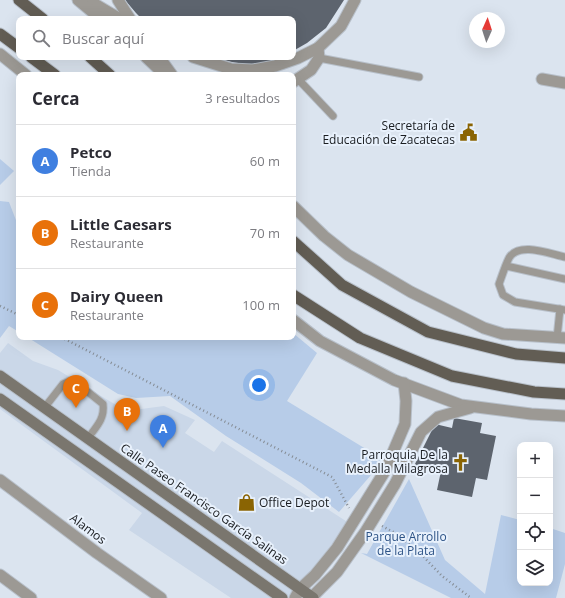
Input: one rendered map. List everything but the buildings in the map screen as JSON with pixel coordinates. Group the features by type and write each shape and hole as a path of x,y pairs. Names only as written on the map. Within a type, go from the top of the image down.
{"main road":[{"path":"18,0 39,16"},
{"path":"0,34 16,46"},
{"path":"35,60 51,72"},
{"path":"93,60 107,72"},
{"path":"296,244 342,285 428,332 516,354 565,358"},
{"path":"296,297 360,338 452,376 534,392 565,394"},
{"name":"Calle Paseo Francisco García Salinas","path":"0,376 88,438 297,593 312,598"},
{"path":"0,399 282,598"}],"street":[{"path":"78,0 97,16"},
{"path":"88,0 115,16"},
{"path":"118,0 128,16"},
{"path":"296,80 312,70 319,53 341,26 355,0"},
{"path":"296,59 319,53"},
{"path":"0,54 22,72"},
{"path":"149,60 162,72"},
{"path":"161,60 170,72"},
{"path":"202,60 231,69 253,70 275,66 292,60"},
{"path":"542,79 565,83"},
{"path":"296,209 324,236 348,255 418,296 484,328 503,334 561,338"},
{"path":"296,322 320,341 394,380 460,405 474,408 531,414 565,416"},
{"path":"297,593 315,575 337,548 386,471 405,424 406,401 404,383"},
{"path":"312,598 337,572 373,521 395,484 421,432 438,417 474,408"},
{"name":"Alamos","path":"0,480 97,553 161,598"},
{"path":"356,518 366,531"},
{"path":"2,580 31,598"}],"lane":[{"path":"319,53 419,77"},
{"path":"296,80 333,116"},
{"path":"561,338 563,310 515,302 503,295 499,284 510,257 519,250 530,249 565,257"},
{"path":"506,266 565,279"},
{"path":"44,407 66,382 70,381 88,392 103,404 104,415 88,438"}],"path":[{"path":"0,306 16,314"},
{"path":"67,340 332,477 349,509 356,518"},
{"path":"373,521 395,533 419,552 442,576 472,598"}],"shaded area":[{"path":"8,343 33,361 58,370 126,411 164,406 195,420 185,433 214,452 222,441 352,525 287,598 231,598 129,530 142,513 0,409 0,353"}],"green space":[{"path":"0,159 14,171 0,185"},
{"path":"0,201 9,202 16,220 16,330 9,326 0,338"},
{"path":"296,336 317,353 287,401 384,460 339,512 301,483 226,436 170,396 136,398 118,394 32,340 296,340"},
{"name":"Parque Arrollo de la Plata","path":"409,479 445,560 485,594 501,515 517,519 517,586 553,586 553,529 565,533 565,564 556,598 451,598 361,553 367,554"}],"place":[{"name":"Secretaría de Educación de Zacatecas","path":"468,133"},
{"name":"Dairy Queen","path":"76,408"},
{"name":"Little Caesars","path":"127,431"},
{"name":"Petco","path":"163,448"},
{"name":"Parroquia De la Medalla Milagrosa","path":"461,462"},
{"name":"Office Depot","path":"246,503"}]}
